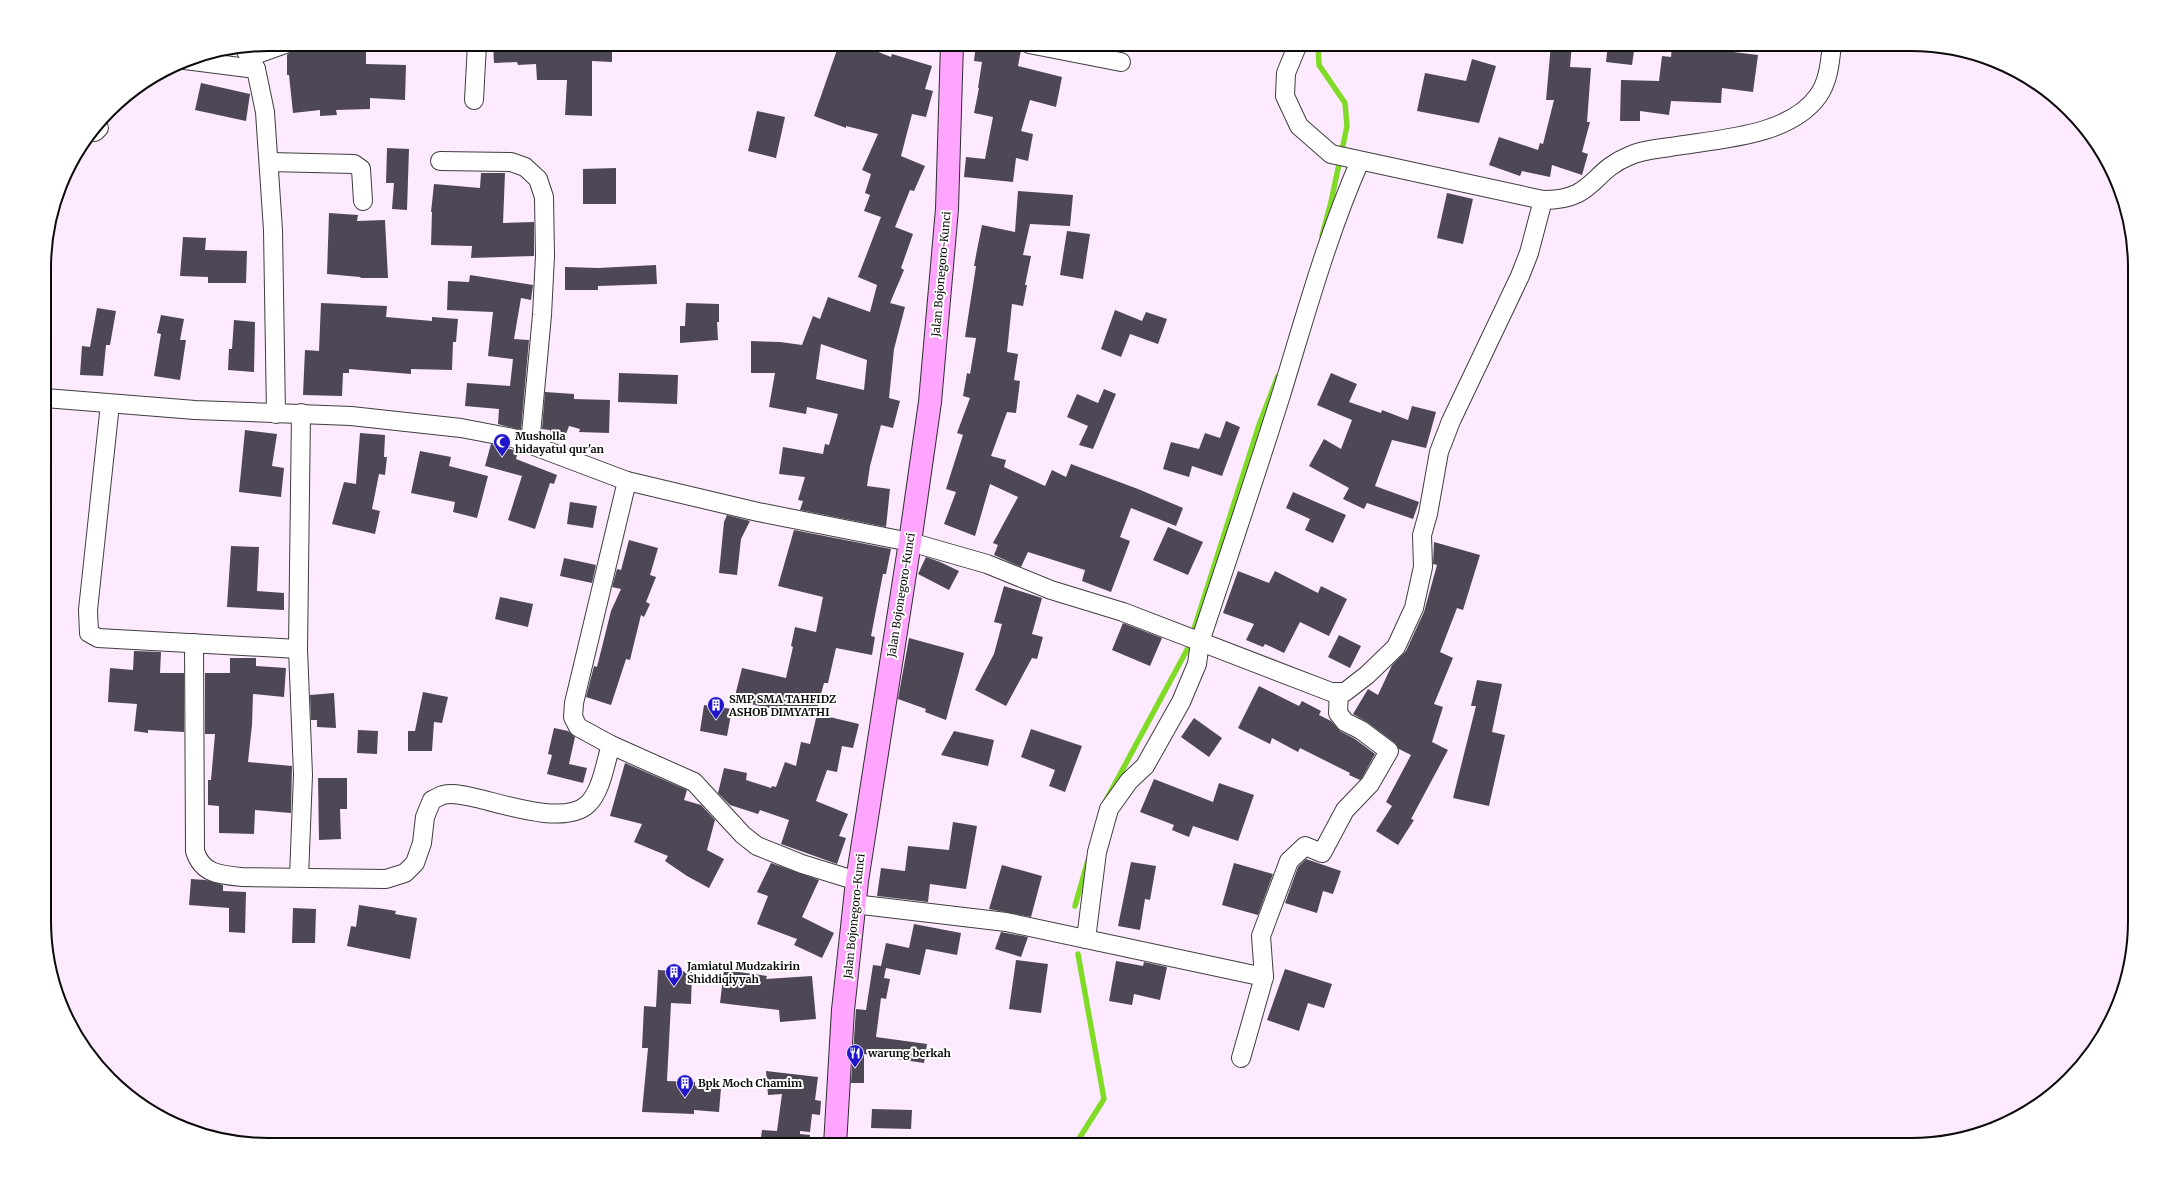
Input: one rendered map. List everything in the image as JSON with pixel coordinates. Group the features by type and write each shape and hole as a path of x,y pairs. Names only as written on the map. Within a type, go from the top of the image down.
{"main road":[{"name":"Jalan Bojonegoro-Kunci","path":"835,1138 843,1010 854,904 930,402 947,209 952,51"}],"street":[{"path":"209,59 250,58 268,51"},
{"path":"474,100 477,51"},
{"path":"1065,51 1121,62"},
{"path":"1295,51 1286,73 1285,96 1299,126 1331,154 1543,200 1560,200 1575,196 1587,189 1610,167 1629,155 1746,134 1794,119 1818,96 1825,83 1831,51"},
{"path":"250,58 261,85 269,162 273,230 276,414"},
{"path":"1079,937 1096,852 1109,809 1129,781 1145,766 1181,702 1197,664 1197,641 1270,429 1317,279 1358,160"},
{"path":"440,161 511,162 525,167 538,178 544,196 545,256 542,315 530,445"},
{"path":"269,162 354,164 361,169 363,201"},
{"path":"51,399 110,404 276,414 301,413 351,416 433,424 489,433 530,445 627,481 758,512 910,542 987,564 1051,590 1123,612 1176,634 1331,692 1345,692 1353,687 1396,647 1414,608 1423,567 1422,535 1428,514 1439,452 1451,421 1520,276 1529,253 1543,200"},
{"path":"110,404 88,610 89,633 98,638 298,650"},
{"path":"299,876 303,775 298,650 301,413"},
{"path":"627,481 574,703 573,717 578,727 611,744 694,782 743,835 757,846 802,864 857,881"},
{"path":"194,643 195,851 198,860 208,870 219,874 242,877 299,876 386,879 405,873 415,863 422,843 425,816 432,800 443,794 458,794 531,810 558,814 575,812 588,804 598,788 611,744"},
{"path":"1241,1058 1264,977 1261,936 1290,861 1305,846 1322,853 1345,810 1370,784 1389,751 1341,718 1338,713 1339,692"},
{"path":"854,904 1006,922 1264,977"}],"building":[{"path":"291,51 366,51 366,64 406,65 405,100 370,98 370,109 336,110 337,115 320,116 320,110 293,113 289,75 287,75 287,55"},
{"path":"493,51 612,51 612,62 592,61 592,116 565,115 567,80 537,80 536,64 518,65 517,62 494,63"},
{"path":"837,51 876,51 891,57 892,54 932,66 925,89 933,91 926,117 912,114 901,156 925,166 914,191 910,190 895,227 913,234 901,268 904,270 890,303 905,307 894,349 889,398 900,401 893,428 881,425 870,466 867,486 890,489 886,527 800,510 803,501 798,500 805,477 779,474 783,447 823,454 825,444 829,445 838,414 807,407 806,414 769,407 775,373 751,373 751,341 780,342 802,345 813,316 820,319 828,297 870,312 877,285 858,277 881,217 864,211 870,195 865,193 871,174 862,170 878,134 846,126 846,128 814,116","holes":["821,344 867,360 864,390 816,379"]},
{"path":"975,51 1021,51 1018,66 1062,77 1056,107 1030,100 1021,131 1033,134 1028,161 1016,158 1013,182 964,177 966,157 985,159 993,117 974,113 982,62 974,61"},
{"path":"1550,51 1571,51 1570,67 1591,68 1587,122 1590,122 1582,152 1588,154 1582,175 1552,165 1550,177 1522,171 1520,176 1489,165 1499,137 1538,150 1540,143 1543,144 1554,100 1546,100"},
{"path":"1607,51 1634,51 1632,65 1606,62"},
{"path":"1671,51 1725,51 1758,55 1753,92 1722,88 1721,103 1671,101 1669,115 1640,111 1640,121 1620,121 1621,80 1659,81 1662,56 1671,57"},
{"path":"1472,59 1496,66 1479,123 1417,111 1425,73 1466,81"},
{"path":"201,83 250,94 246,121 195,110"},
{"path":"757,111 785,117 776,158 748,151"},
{"path":"387,148 409,149 407,210 392,209 394,183 386,183"},
{"path":"616,168 616,204 583,204 583,169"},
{"path":"481,173 505,173 503,223 534,222 534,256 471,258 472,246 431,245 431,212 434,184 480,188"},
{"path":"1018,191 1073,195 1070,226 1030,224 1023,255 1031,256 1025,285 1027,285 1023,306 1012,304 1007,352 1018,354 1014,380 1020,381 1016,413 1007,412 991,456 1006,460 1004,467 1045,486 1052,470 1066,477 1071,464 1138,489 1183,508 1176,526 1131,508 1120,537 1130,541 1111,592 1082,581 1085,570 1028,552 1021,567 994,555 998,545 993,543 1018,497 990,484 975,536 944,524 956,492 946,489 963,435 957,433 970,398 963,396 967,373 970,374 976,338 965,337 976,266 974,266 982,225 1015,232"},
{"path":"1447,193 1473,199 1463,244 1437,238"},
{"path":"329,213 358,215 357,221 385,220 388,278 361,278 327,274"},
{"path":"1067,231 1090,234 1083,279 1060,275"},
{"path":"183,237 206,238 205,250 247,251 246,283 208,283 208,277 180,276"},
{"path":"656,265 657,284 598,286 598,290 565,290 565,267 598,268"},
{"path":"470,275 533,285 531,300 521,298 514,339 529,340 521,430 498,424 499,409 465,406 467,383 510,386 513,359 488,356 493,312 447,310 448,281 469,282"},
{"path":"321,303 387,306 386,317 432,321 432,317 458,319 456,342 453,342 452,370 411,369 411,374 349,369 349,373 343,373 342,396 303,395 305,350 319,351"},
{"path":"686,303 719,304 719,322 717,322 718,340 680,343 680,326 685,326"},
{"path":"97,308 116,311 110,345 106,345 103,376 80,375 82,346 90,347"},
{"path":"1115,310 1142,321 1146,312 1167,319 1158,344 1130,334 1121,357 1101,349"},
{"path":"161,315 184,319 180,340 186,340 180,380 154,376 161,334 157,333"},
{"path":"234,320 255,322 254,372 228,370 229,349 232,349"},
{"path":"619,373 678,375 677,404 618,402"},
{"path":"1331,373 1357,384 1349,402 1381,413 1382,410 1408,420 1412,406 1436,412 1426,448 1392,440 1375,486 1419,502 1413,519 1367,503 1364,509 1343,499 1349,488 1309,466 1324,439 1341,449 1352,420 1317,405"},
{"path":"1104,389 1116,394 1093,449 1079,445 1088,426 1067,417 1077,394 1098,403"},
{"path":"545,392 574,394 574,399 610,400 609,433 579,432 580,429 569,426 566,434 550,433 550,430 542,429"},
{"path":"1226,421 1240,427 1222,476 1192,466 1189,477 1163,469 1171,442 1199,449 1205,433 1220,438"},
{"path":"245,430 277,434 272,466 284,468 281,497 239,492"},
{"path":"360,433 385,435 384,457 387,457 385,475 379,474 372,509 380,511 375,534 332,524 344,482 356,484"},
{"path":"491,444 518,451 516,459 557,475 554,484 550,483 535,529 508,520 522,476 485,466"},
{"path":"420,451 451,457 449,466 488,476 477,518 453,512 455,502 411,493"},
{"path":"1293,492 1346,515 1333,543 1305,530 1310,519 1286,508"},
{"path":"570,502 597,506 593,528 567,524"},
{"path":"727,515 750,521 741,539 737,575 719,573 724,522"},
{"path":"1168,527 1203,542 1188,575 1153,560"},
{"path":"794,530 891,549 886,574 883,574 871,636 875,637 872,655 836,648 828,683 824,683 815,716 787,709 786,712 734,700 742,668 786,678 793,647 791,646 795,627 816,632 823,597 778,586"},
{"path":"629,540 658,548 650,575 656,577 646,602 650,604 644,617 641,615 630,660 626,659 611,705 586,697 594,666 597,667 611,611 621,589 612,587 617,569 621,570"},
{"path":"1434,542 1480,555 1463,610 1457,608 1440,652 1453,658 1434,704 1443,707 1432,742 1448,750 1411,819 1414,820 1398,845 1376,831 1392,806 1386,802 1411,755 1399,749 1395,743 1367,722 1353,714 1368,689 1378,695 1392,665 1406,651 1424,612 1437,565 1433,564"},
{"path":"231,546 259,547 257,591 284,593 284,610 227,607"},
{"path":"926,557 959,571 949,590 918,574"},
{"path":"564,558 596,565 592,583 560,576"},
{"path":"1238,571 1269,583 1275,571 1318,593 1321,586 1347,599 1329,636 1300,622 1284,653 1265,644 1263,647 1246,640 1254,624 1223,613"},
{"path":"1004,586 1042,598 1032,634 1043,637 1037,659 1032,658 1006,706 975,690 994,654 1002,624 994,622"},
{"path":"500,597 533,604 528,627 495,619"},
{"path":"1123,623 1162,638 1150,666 1112,650"},
{"path":"1339,635 1361,646 1350,668 1328,657"},
{"path":"909,638 964,653 946,720 925,712 926,709 898,699"},
{"path":"134,651 161,652 160,673 184,673 184,732 148,730 148,733 134,731 137,704 108,702 110,668 133,670"},
{"path":"230,658 256,658 256,666 286,668 284,697 253,694 252,725 248,762 292,766 291,813 255,810 254,834 219,833 219,806 208,805 208,780 211,780 215,734 205,734 205,673 230,673"},
{"path":"1477,680 1502,684 1492,732 1505,735 1489,806 1453,798 1476,706 1471,706"},
{"path":"1259,686 1299,706 1302,701 1321,711 1319,715 1331,721 1340,731 1355,739 1375,754 1362,778 1360,780 1349,775 1350,773 1300,748 1298,752 1272,738 1270,744 1238,728"},
{"path":"423,692 448,697 442,723 434,722 432,751 408,751 408,731 415,731"},
{"path":"334,693 336,728 317,727 317,720 311,720 310,695"},
{"name":"SMP SMA TAHFIDZ ASHOB DIMYATHI","path":"704,705 732,709 727,736 700,731"},
{"path":"817,714 859,724 853,748 842,746 837,772 827,770 816,801 848,814 839,836 846,838 837,864 781,844 789,820 760,810 758,814 730,805 718,793 724,768 747,773 746,780 771,788 772,786 776,787 785,762 796,766 801,742 810,744"},
{"path":"1194,718 1222,738 1209,757 1181,737"},
{"path":"554,728 568,731 575,737 569,764 587,768 583,783 547,774 552,755 548,754"},
{"path":"1031,729 1082,746 1065,792 1049,786 1055,770 1021,757"},
{"path":"358,730 378,731 377,754 357,753"},
{"path":"954,731 994,740 988,766 941,755"},
{"path":"625,763 687,790 684,800 701,805 715,820 707,850 724,859 709,888 687,876 665,861 668,856 634,842 642,824 610,816"},
{"path":"318,778 347,778 347,809 340,809 341,839 319,840"},
{"path":"1154,779 1213,802 1219,783 1254,795 1238,841 1193,826 1189,837 1172,830 1174,825 1140,812"},
{"path":"953,822 977,826 966,889 930,884 928,902 877,896 881,868 905,871 908,846 949,850"},
{"path":"1306,859 1341,871 1333,894 1323,891 1317,913 1285,903 1298,867"},
{"path":"1131,862 1156,866 1150,900 1145,899 1140,930 1118,926"},
{"path":"771,863 819,880 802,917 834,933 822,958 794,945 797,939 757,924 768,896 757,892"},
{"path":"1234,863 1273,874 1258,915 1222,905"},
{"path":"1002,865 1042,876 1031,917 989,909"},
{"path":"191,879 206,880 223,885 223,891 246,892 245,933 229,932 229,908 189,905"},
{"path":"359,905 396,911 395,914 417,918 410,959 347,946 351,926 356,927"},
{"path":"293,908 316,909 315,943 292,943"},
{"path":"914,924 961,933 957,955 926,949 920,975 886,968 884,978 890,979 886,999 881,998 876,1037 927,1044 924,1063 864,1054 864,1083 851,1083 856,1009 866,1010 873,965 881,966 886,943 909,948"},
{"path":"1001,932 1028,937 1021,957 995,949"},
{"path":"1016,960 1048,964 1041,1013 1009,1009"},
{"path":"1116,961 1143,966 1144,962 1167,967 1160,1000 1134,994 1132,1005 1109,1001"},
{"path":"1285,969 1332,984 1324,1008 1308,1003 1299,1031 1267,1020"},
{"path":"658,970 692,972 691,1004 671,1003 667,1081 695,1082 695,1086 721,1088 719,1112 694,1110 694,1114 642,1112 648,1048 642,1048 644,1006 656,1007"},
{"path":"724,970 767,976 766,979 812,976 816,1019 780,1022 779,1010 720,1003"},
{"path":"766,1071 818,1077 815,1100 821,1101 820,1115 812,1114 810,1132 800,1131 800,1134 810,1135 810,1138 761,1138 762,1130 777,1131 782,1094 768,1095"},
{"path":"872,1109 912,1110 911,1129 871,1128"}],"waterway":[{"path":"1318,51 1319,65 1345,103 1347,126 1331,202 1322,236"},
{"path":"1104,804 1188,648 1259,425 1278,376"},
{"path":"1075,906 1088,860"},
{"path":"1078,954 1104,1099 1079,1138"}],"place":[{"name":"Musholla hidayatul qur'an","path":"502,457"},
{"name":"SMP SMA TAHFIDZ ASHOB DIMYATHI","path":"716,720"},
{"name":"Jamiatul Mudzakirin Shiddiqiyyah","path":"674,987"},
{"name":"warung berkah","path":"855,1068"},
{"name":"Bpk Moch Chamim","path":"685,1098"}]}
